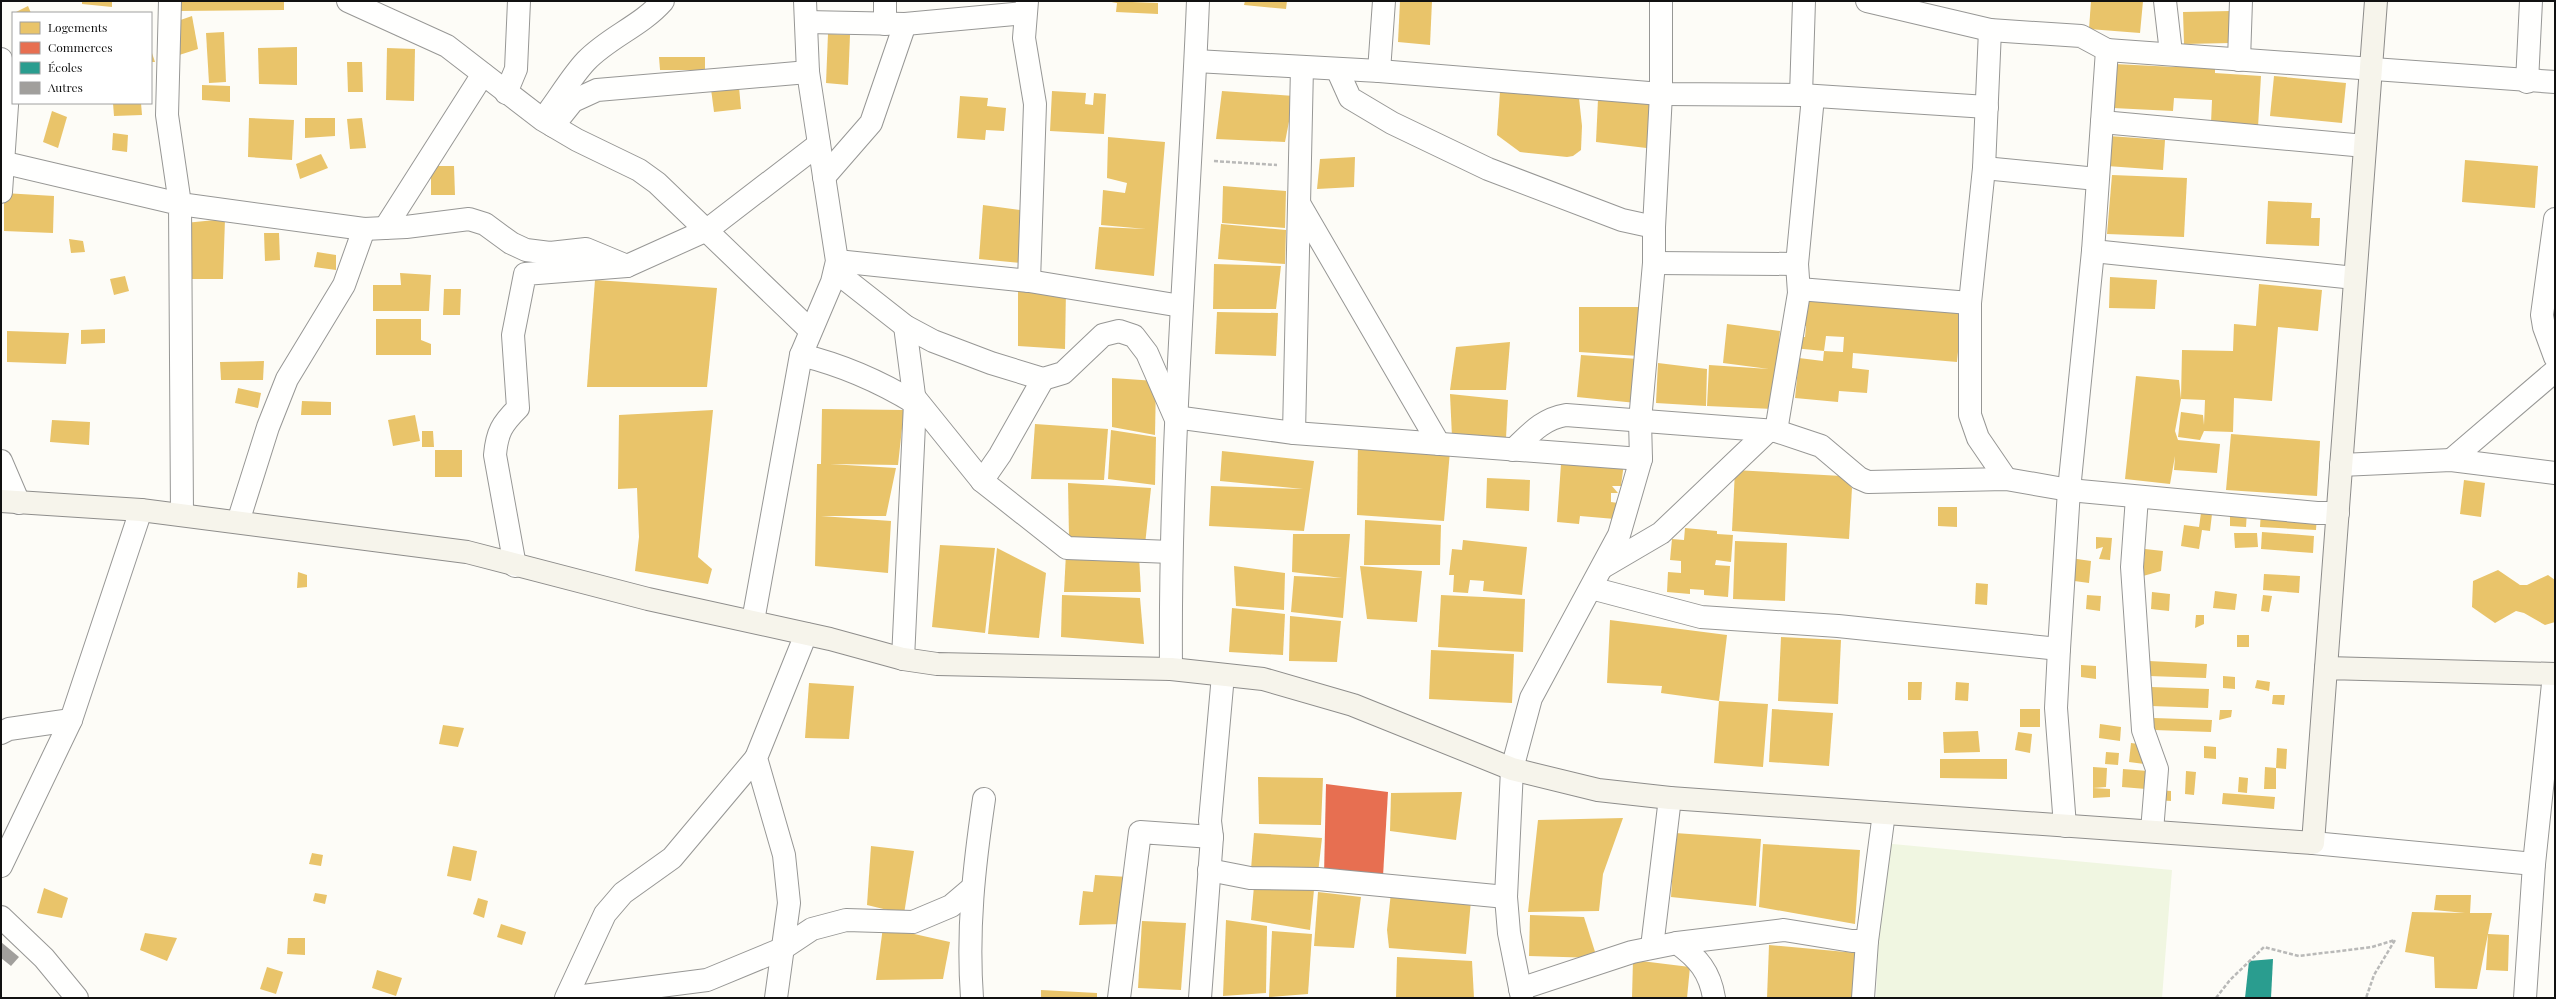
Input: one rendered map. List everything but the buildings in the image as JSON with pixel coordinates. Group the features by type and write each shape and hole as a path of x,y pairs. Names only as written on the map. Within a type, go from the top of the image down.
{"main road":[{"path":"10,502 141,510 467,552 516,566 648,599 753,621 903,658 937,664 1170,669 1263,679 1353,705 1512,769 1598,790 1670,798 2313,843 2376,1"},
{"path":"2326,668 2554,674"}],"street":[{"path":"170,1 166,115 180,204 182,515"},
{"path":"348,1 447,46 506,93 548,123 577,140 639,170 682,204 810,330"},
{"path":"506,93 516,69 519,1"},
{"path":"548,123 586,62 604,46 641,23 664,1"},
{"path":"753,621 801,354 836,266 808,72 805,1"},
{"path":"824,177 871,123 895,24 885,1"},
{"path":"1170,669 1171,552 1175,417 1191,160 1198,1"},
{"path":"1379,71 1384,1"},
{"path":"1661,1 1662,94 1654,227 1654,263 1640,421 1641,459 1619,535 1531,698 1512,769 1506,897 1509,933 1521,993 1652,947 1677,943 1784,930 1852,942 1867,941"},
{"path":"1603,567 1661,534 1772,431 1799,292 1797,264 1807,96 1804,1"},
{"path":"1867,1 1990,30 2081,36 2107,50 2171,53 2239,60 2527,82 2555,82"},
{"path":"2165,1 2171,53"},
{"path":"2239,60 2241,1"},
{"path":"2527,82 2531,1"},
{"path":"806,22 895,24 1026,7 1024,38 1035,104 1029,281"},
{"path":"1990,30 1984,168 1970,303 1970,415 1978,438 2006,479"},
{"path":"2065,826 2056,708 2059,649 2069,490 2092,251 2107,50"},
{"path":"1,59 8,91 1,192"},
{"path":"1196,61 1379,71 1662,94 1807,96 1987,107"},
{"path":"1294,433 1302,67"},
{"path":"1337,69 1350,98 1392,123 1488,169 1622,220 1654,227"},
{"path":"548,123 573,101 597,90 808,72"},
{"path":"386,228 483,74"},
{"path":"2102,122 2365,146"},
{"path":"516,566 495,455 497,436 505,420 518,408 513,335 525,274 627,266 707,230 819,144"},
{"path":"3,162 180,204 364,228 386,228 473,219 485,224 511,243 526,250 550,253 586,250 627,266"},
{"path":"1984,168 2097,179"},
{"path":"1300,205 1439,444"},
{"path":"2555,219 2542,315 2544,328 2555,357"},
{"path":"238,522 268,427 287,379 344,285 364,228"},
{"path":"2092,251 2356,278"},
{"path":"1654,263 1797,264"},
{"path":"836,266 1029,281 1181,306"},
{"path":"836,266 905,326 933,341 991,363 1043,379 1063,373 1104,335 1119,331 1134,336 1147,353 1175,417"},
{"path":"1799,292 1799,289 1970,303"},
{"path":"903,658 915,401 905,326"},
{"path":"801,354 833,363 858,373 915,401 982,481 1067,548 1171,552"},
{"path":"2451,460 2555,371"},
{"path":"982,481 1000,455 1043,379"},
{"path":"1513,450 1540,424 1552,418 1566,415 1772,431 1821,446 1859,478 1868,482 2006,479 2069,490 2137,497 2317,513 2338,513"},
{"path":"1175,417 1294,433 1641,459"},
{"path":"2341,465 2451,460 2555,473"},
{"path":"1,461 10,502"},
{"path":"2137,497 2132,566 2143,730 2157,769 2152,831"},
{"path":"1,866 71,720 141,510"},
{"path":"1591,588 1701,617 1838,626 2059,649"},
{"path":"567,998 605,914 623,893 672,858 756,758 806,634"},
{"path":"2525,998 2534,864 2554,674"},
{"path":"1200,998 1212,837 1210,821 1223,675"},
{"path":"1,732 9,729 71,720"},
{"path":"756,758 784,855 789,903 776,998"},
{"path":"1652,947 1670,798"},
{"path":"972,998 970,963 972,889 984,799"},
{"path":"1863,998 1867,941 1884,813"},
{"path":"1120,998 1140,832 1212,837"},
{"path":"2313,843 2534,864"},
{"path":"1210,870 1250,878 1318,879 1506,897"},
{"path":"567,998 707,980 782,949 812,930 846,920 913,922 951,906 972,889"},
{"path":"1,917 44,958 77,998"},
{"path":"1677,943 1701,963 1712,983 1714,998"}],"path":[{"path":"1191,160 1299,167"},
{"path":"2216,998 2230,980 2264,947 2299,956 2372,947 2395,940 2374,975 2366,998"}],"green space":[{"path":"1882,843 2172,870 2162,998 1876,998"}]}
